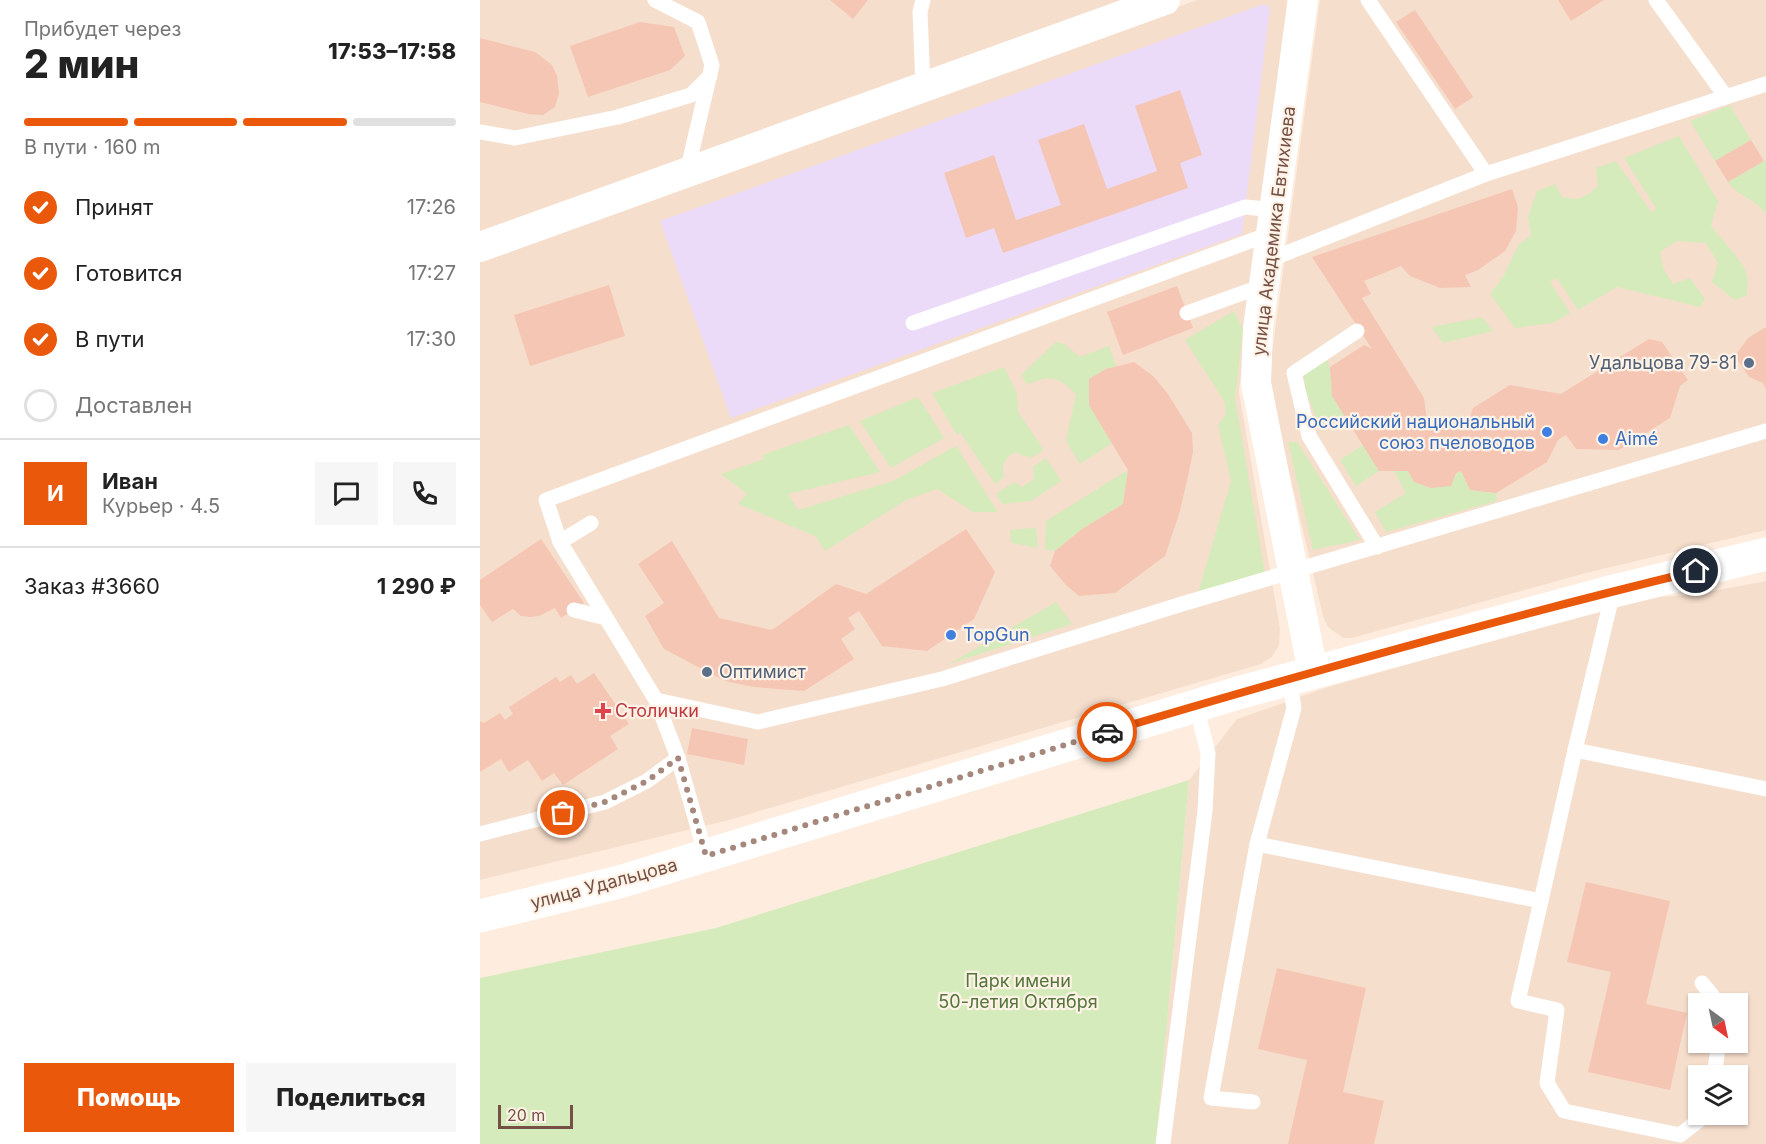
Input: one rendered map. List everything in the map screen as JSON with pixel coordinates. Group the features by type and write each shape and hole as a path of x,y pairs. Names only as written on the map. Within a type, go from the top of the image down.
{"street":[{"path":"480,247 1165,0"},
{"name":"улица Академика Евтихиева","path":"1301,676 1292,572 1256,383 1258,328 1304,0"},
{"name":"улица Удальцова","path":"480,916 619,882 1301,676 1614,591 1766,554"}],"lane":[{"path":"655,0 698,22 712,65 687,172"},
{"path":"923,0 920,12 923,87"},
{"path":"1368,0 1486,174"},
{"path":"1656,0 1726,97"},
{"path":"480,132 515,138 618,117 691,95 710,76"},
{"path":"706,856 678,758 656,700 560,542 546,500 1270,247 1486,174 1766,84"},
{"path":"913,323 1245,207 1270,247"},
{"path":"1187,313 1270,247"},
{"path":"1357,331 1294,373 1309,436 1377,547"},
{"path":"656,700 758,722 942,680 1292,572 1766,431"},
{"path":"560,542 591,523"},
{"path":"1614,591 1606,617 1518,1001 1557,1010 1547,1083 1564,1111 1680,1136 1694,1125"},
{"path":"574,610 606,618"},
{"path":"1253,1102 1211,1098 1257,844 1301,676"},
{"path":"1163,1144 1205,812 1208,753 1196,706"},
{"path":"1575,750 1766,789"},
{"path":"480,834 605,802 647,781 678,758"},
{"path":"1257,844 1541,901"},
{"path":"1702,983 1710,993"}],"shaded area":[{"path":"480,0 1131,0 480,236"},
{"path":"1197,0 1286,0 1287,2 1239,392 1280,628 1279,645 1272,657 1261,664 729,820 480,880 480,256"},
{"path":"1320,0 1766,0 1766,530 1586,573 1352,638 1343,638 1328,627 1323,616 1268,382"},
{"path":"1264,4 1270,8 1242,234 731,418 660,221"},
{"path":"1766,581 1766,1144 1156,1144 1189,780 1237,719 1325,688 1640,598 1692,595"}],"green space":[{"path":"1730,105 1751,140 1715,161 1690,121"},
{"path":"1679,136 1718,201 1711,226 1745,270 1747,295 1735,300 1712,282 1718,263 1706,243 1677,241 1660,252 1663,268 1673,284 1690,278 1705,299 1700,307 1617,287 1578,310 1557,278 1550,282 1570,313 1552,323 1515,328 1490,294 1503,277 1519,244 1531,236 1528,217 1537,191 1555,184 1562,197 1582,198 1598,186 1596,168 1616,161 1652,213 1656,208 1624,158"},
{"path":"1766,160 1766,214 1757,204 1737,192 1728,182"},
{"path":"1234,311 1243,329 1235,398 1266,580 1196,600 1231,481 1218,425 1226,414 1224,401 1185,340"},
{"path":"1482,317 1493,331 1443,343 1432,327"},
{"path":"1056,342 1064,344 1080,357 1109,346 1116,366 1089,379 1089,405 1112,443 1080,464 1066,441 1076,394 1064,383 1053,378 1027,384 1021,375"},
{"path":"1324,353 1330,367 1332,396 1344,415 1322,432 1305,389 1303,367"},
{"path":"1004,367 1017,393 1018,412 1044,450 1031,458 1014,452 1004,463 1004,477 995,484 960,432 957,435 932,393"},
{"path":"918,397 944,438 891,468 860,421"},
{"path":"849,425 880,472 788,494 798,510 893,481 956,446 998,512 973,512 937,489 906,500 825,551 815,536 738,504 747,494 721,474 764,459 762,455"},
{"path":"1288,442 1297,442 1360,540 1313,550"},
{"path":"1363,445 1379,471 1356,486 1340,460"},
{"path":"1046,458 1061,481 1031,501 1002,504 996,494 1014,482 1022,487 1034,479 1033,467"},
{"path":"1128,470 1123,504 1082,529 1055,551 1045,549 1046,521"},
{"path":"1394,471 1408,471 1414,482 1431,488 1461,471 1470,490 1496,493 1497,501 1386,532 1375,512 1406,493"},
{"path":"1036,528 1038,548 1011,543 1010,530"},
{"path":"1056,602 1072,624 949,664"},
{"name":"Парк имени 50-летия Октября","path":"1189,780 1156,1144 480,1144 480,978 716,928"}],"building":[{"path":"830,0 868,0 853,19"},
{"path":"1558,0 1604,0 1571,21"},
{"path":"1415,10 1473,97 1455,109 1396,22"},
{"path":"640,22 674,27 685,56 670,70 588,97 570,46"},
{"path":"480,38 535,52 552,65 557,76 559,94 555,107 543,115 528,114 480,102"},
{"path":"1180,90 1202,155 1180,163 1188,188 1003,253 994,228 966,238 944,173 994,155 1016,220 1061,205 1038,140 1084,124 1107,189 1157,171 1135,106"},
{"path":"1751,140 1764,161 1728,182 1715,161"},
{"path":"1512,189 1518,207 1516,231 1505,251 1478,270 1465,275 1471,287 1440,288 1410,276 1401,266 1364,281 1371,294 1362,298 1424,398 1427,421 1465,431 1473,408 1510,385 1561,394 1649,339 1662,342 1688,380 1680,386 1670,418 1619,450 1576,449 1566,435 1558,440 1547,462 1496,493 1470,490 1461,471 1456,473 1451,486 1431,488 1414,482 1408,471 1379,471 1332,396 1330,367 1364,345 1372,349 1312,257"},
{"path":"609,285 625,336 530,366 514,315"},
{"path":"1177,286 1193,328 1123,355 1107,312"},
{"path":"1766,327 1766,390 1763,383 1749,377 1735,356 1748,338"},
{"path":"1134,362 1153,376 1168,394 1192,433 1193,452 1180,511 1165,556 1115,593 1079,596 1050,566 1055,551 1082,529 1123,504 1128,470 1089,405 1089,379 1106,369"},
{"path":"966,529 995,572 974,619 927,651 882,646 859,611 848,618 855,629 841,639 854,659 804,691 754,687 725,681 664,649 645,616 664,603 638,564 672,541 719,618 772,630 836,584 866,594"},
{"path":"541,539 584,603 561,618 555,608 539,616 530,617 521,616 513,609 492,622 480,605 480,580"},
{"path":"594,673 629,724 610,736 618,749 563,785 554,773 542,781 528,760 509,772 501,759 480,772 480,721 484,723 500,713 505,720 513,714 509,707 556,677 560,682 571,675 577,684"},
{"path":"692,728 748,739 744,765 687,754"},
{"path":"1586,882 1670,901 1646,1004 1687,1013 1670,1090 1588,1072 1611,972 1567,962"},
{"path":"1277,968 1366,988 1343,1092 1384,1101 1374,1144 1288,1144 1307,1060 1258,1049"}],"way so far":[{"path":"563,813 605,802 647,781 678,758 706,856 1107,732"}],"place":[{"name":"Удальцова 79-81","path":"1749,363"},
{"name":"Российский национальный союз пчеловодов","path":"1547,432"},
{"name":"Aimé","path":"1603,439"},
{"name":"TopGun","path":"951,635"},
{"name":"Оптимист","path":"707,672"},
{"name":"Столички","path":"603,711"}],"route":[{"path":"1107,732 1289,679 1696,571"}]}
